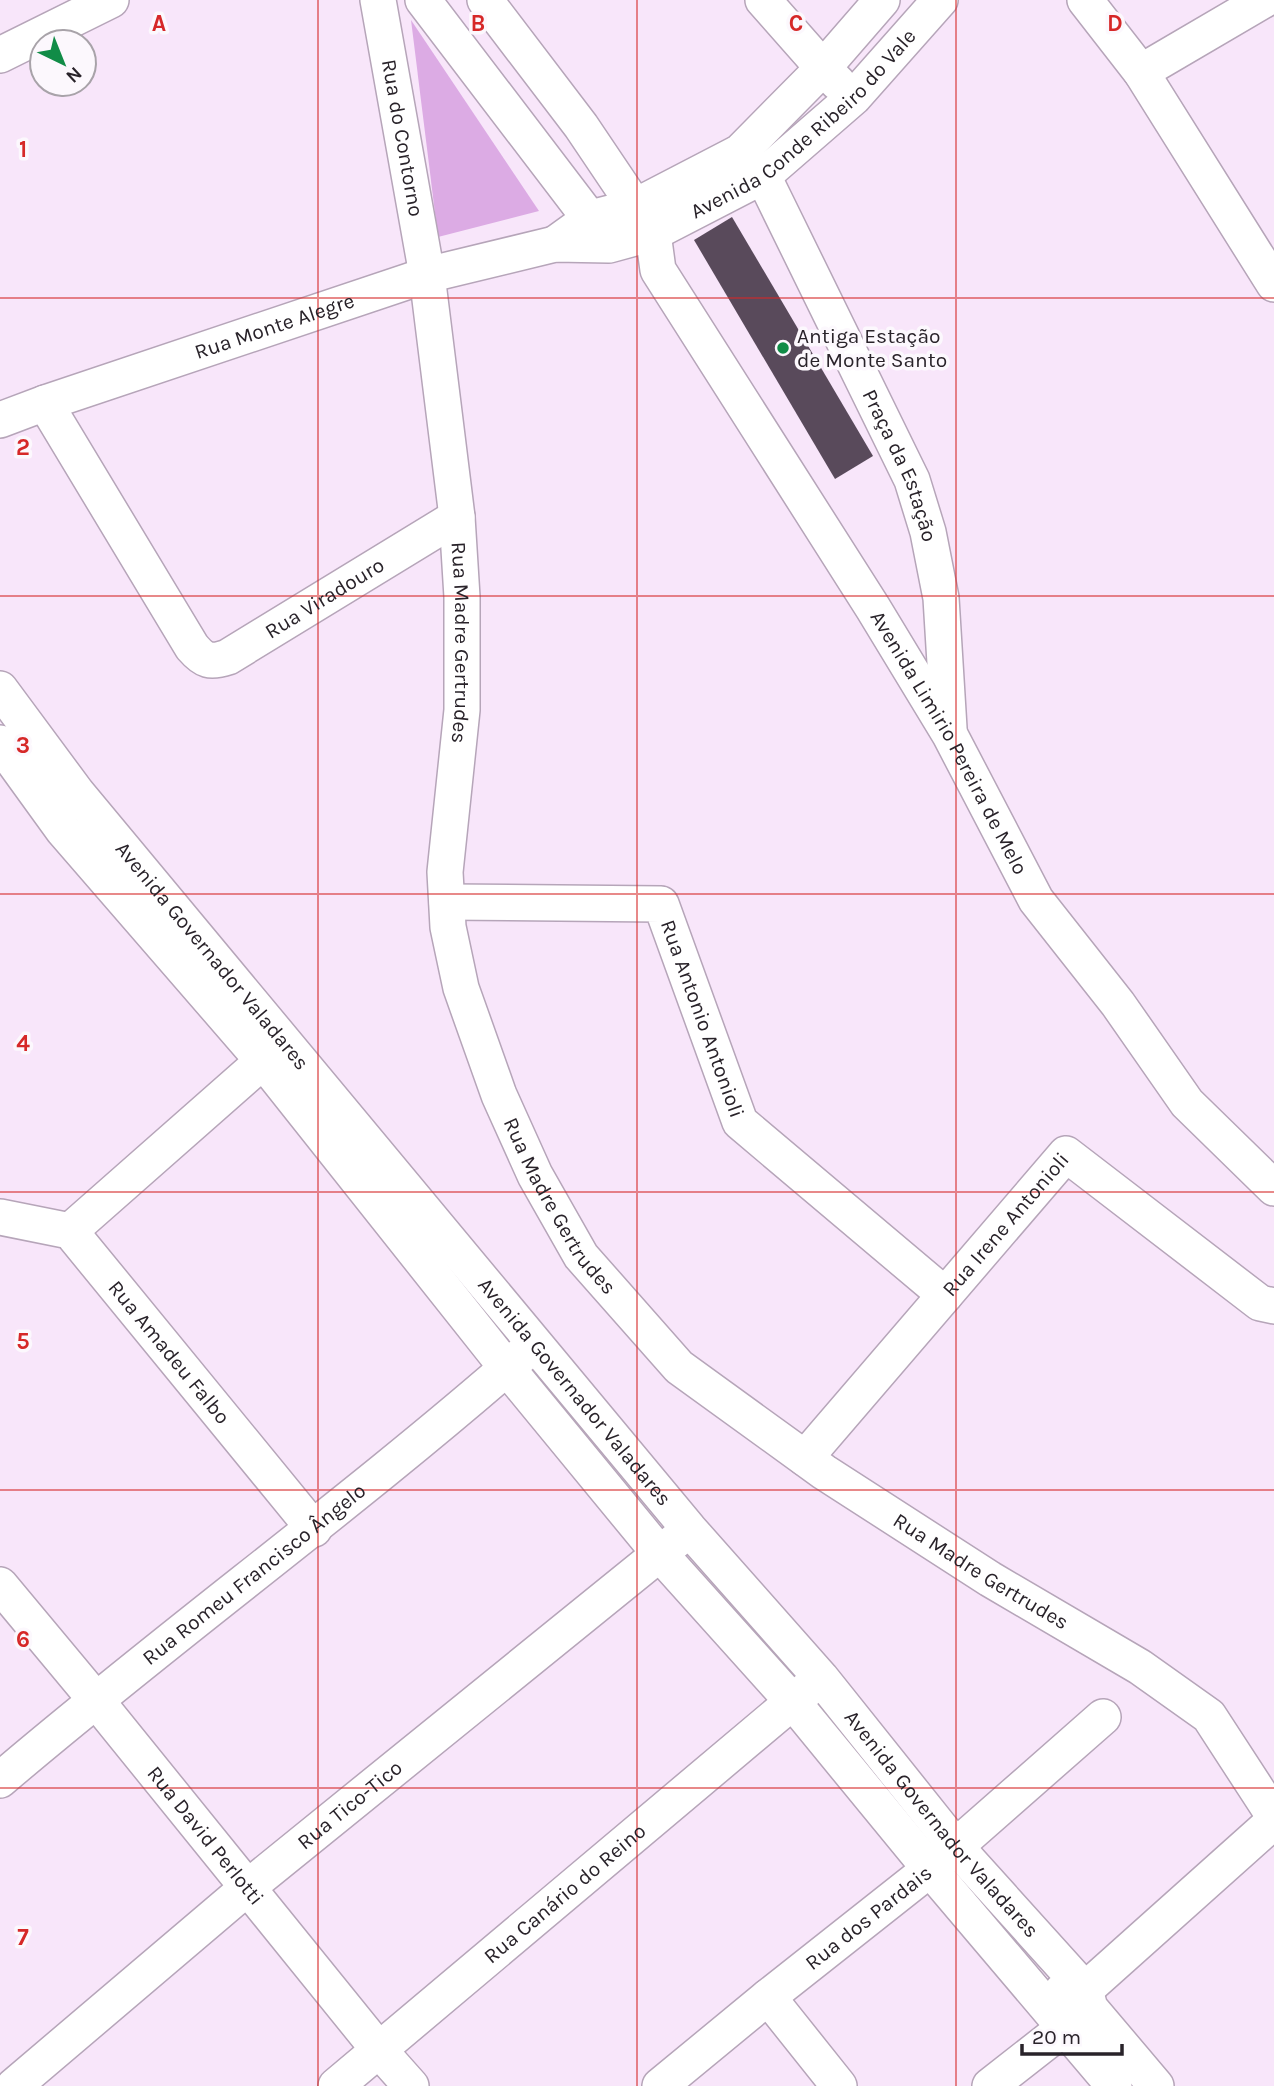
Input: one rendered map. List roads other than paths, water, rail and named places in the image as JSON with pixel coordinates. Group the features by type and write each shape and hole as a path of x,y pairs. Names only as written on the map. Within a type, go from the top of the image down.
{"street":[{"path":"0,55 111,0"},
{"name":"Rua do Contorno","path":"378,0 427,275"},
{"path":"423,0 600,232 658,270"},
{"name":"Avenida Limirio Pereira de Melo","path":"485,0 580,126 643,220 658,270 866,597 950,735 1036,900 1118,1004 1186,1103 1274,1188"},
{"path":"763,0 823,68 854,97"},
{"name":"Avenida Conde Ribeiro do Vale","path":"751,164 823,68 882,0"},
{"name":"Avenida Conde Ribeiro do Vale","path":"643,220 751,164 854,97 940,0"},
{"path":"1086,0 1141,72 1274,284"},
{"path":"1141,72 1264,0"},
{"name":"Praça da Estação","path":"751,164 912,480 928,532 941,598 950,735"},
{"name":"Rua Monte Alegre","path":"0,420 427,275 643,220"},
{"name":"Rua Madre Gertrudes","path":"427,275 457,517 463,597 462,710 445,872 448,927 461,988 499,1095 536,1175 582,1256 679,1367 805,1458 990,1579 1140,1667 1209,1716 1274,1819"},
{"name":"Rua Viradouro","path":"45,403 192,647 201,658 212,662 228,657 457,517"},
{"name":"Avenida Governador Valadares","path":"0,689 77,793 114,863 274,1052 535,1344 689,1529 821,1678 956,1847 1080,2009 1156,2086"},
{"name":"Avenida Governador Valadares","path":"0,743 63,830 114,863"},
{"name":"Rua Antonio Antonioli","path":"447,902 661,904 740,1122 945,1295"},
{"path":"0,1217 70,1231 274,1052"},
{"name":"Avenida Governador Valadares","path":"274,1052 507,1368 660,1554 793,1702 1034,1992 1080,2009 1114,2086"},
{"name":"Rua Irene Antonioli","path":"805,1458 1066,1154 1260,1303 1274,1306"},
{"name":"Rua Amadeu Falbo","path":"70,1231 314,1529"},
{"name":"Rua Romeu Francisco Ângelo","path":"0,1780 95,1699 314,1529 535,1344"},
{"name":"Rua Tico-Tico","path":"14,2086 247,1888 689,1529"},
{"name":"Rua David Perlotti","path":"0,1586 411,2086"},
{"name":"Rua Canário do Reino","path":"336,2086 821,1678"},
{"name":"Rua dos Pardais","path":"660,2086 930,1869 1102,1717"},
{"path":"990,2086 1080,2009 1274,1819"},
{"path":"768,1997 839,2086"}],"place":[{"name":"Antiga Estação de Monte Santo","path":"783,348"}]}
